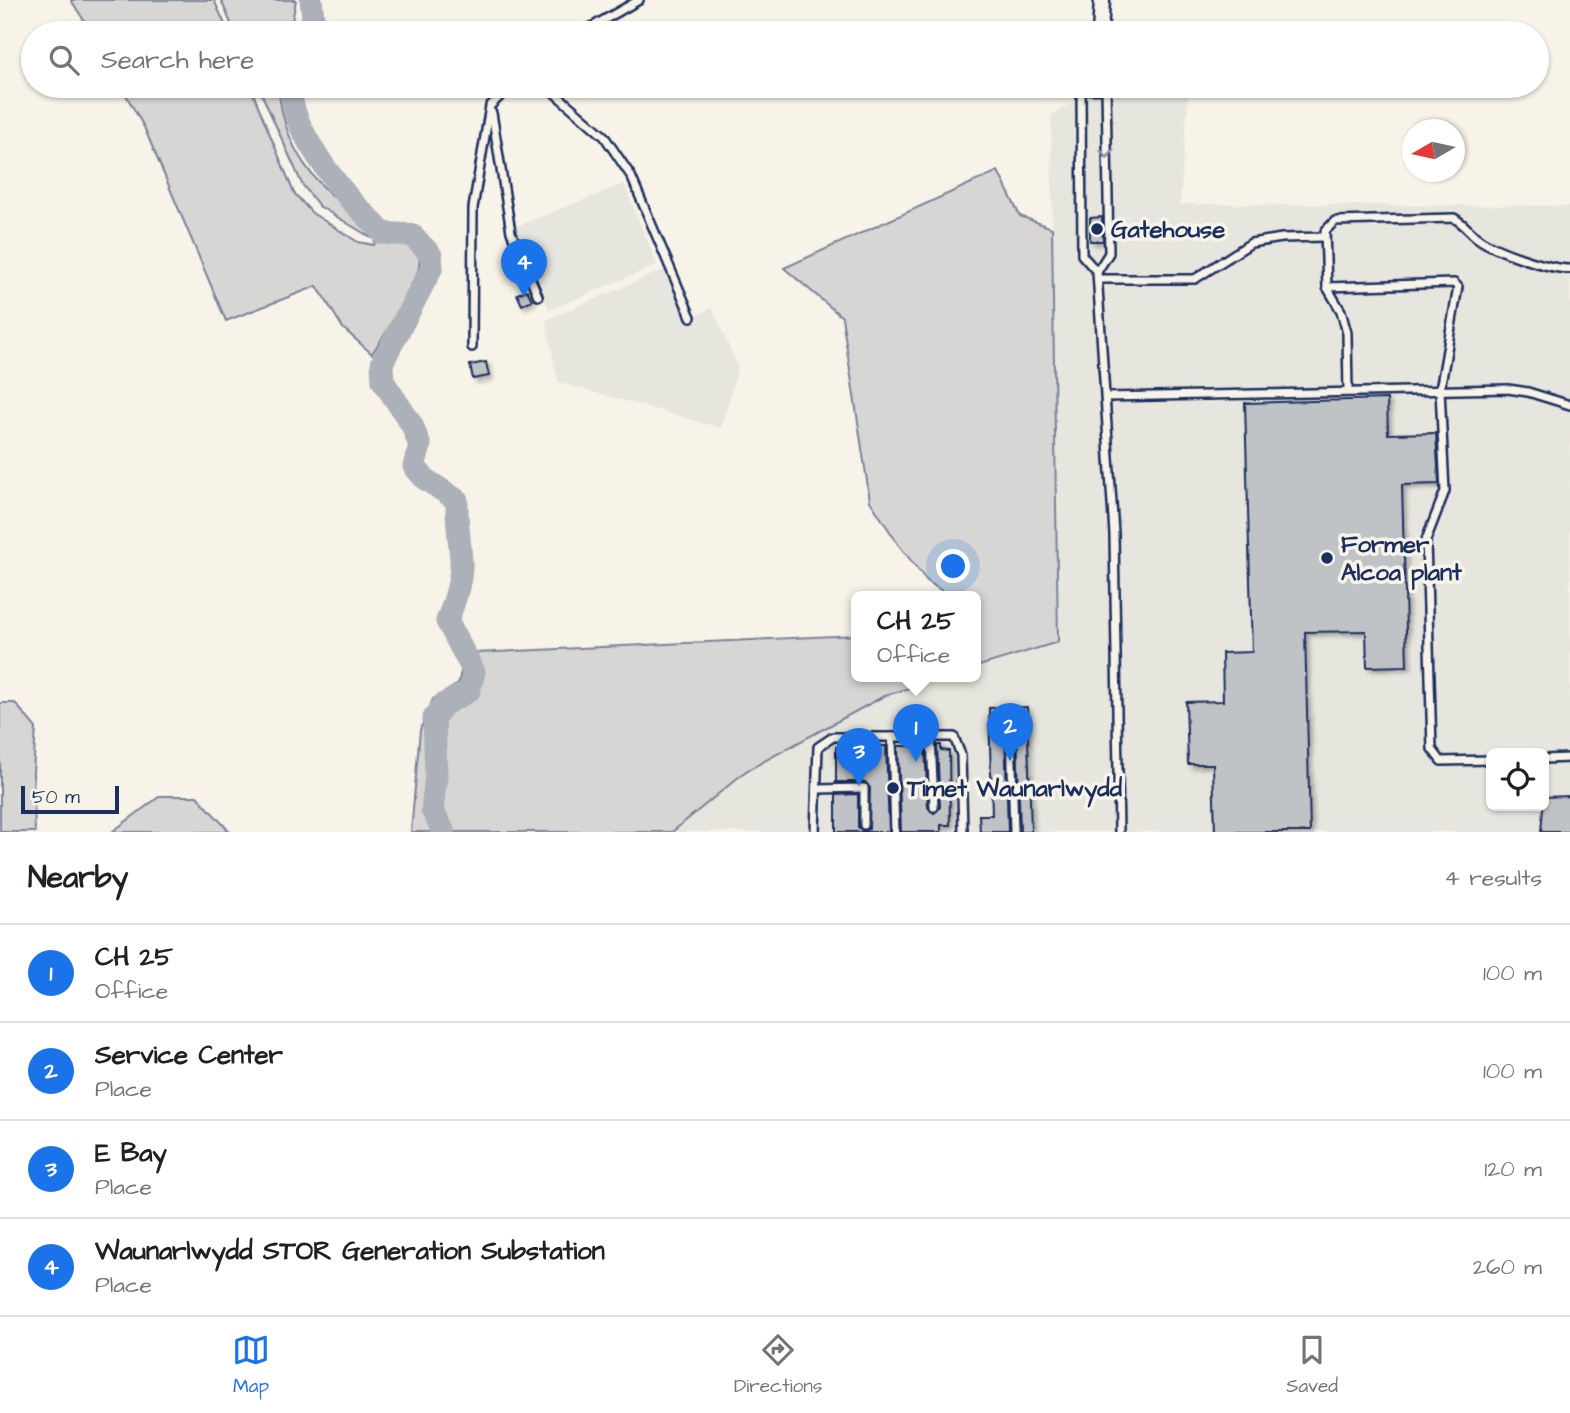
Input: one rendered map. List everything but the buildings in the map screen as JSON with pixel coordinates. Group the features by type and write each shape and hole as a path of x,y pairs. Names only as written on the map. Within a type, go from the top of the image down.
{"street":[{"path":"1101,21 1102,0"}],"lane":[{"path":"602,21 639,0"},
{"path":"472,347 473,208 491,106 499,98"},
{"path":"560,98 604,136 631,176 691,317"},
{"path":"1081,98 1082,255 1098,276"},
{"path":"1106,98 1109,253 1098,276 1114,534 1119,832"},
{"path":"491,106 511,232 538,296"},
{"path":"1348,391 1345,321 1327,287 1324,237 1327,225 1335,220 1447,217 1466,225 1476,237 1534,263 1570,269"},
{"path":"1098,276 1195,279 1251,243 1282,238 1324,237"},
{"path":"1327,287 1454,283 1458,287 1459,296 1440,390 1446,491 1426,540 1432,750 1441,761 1486,760"},
{"path":"1106,397 1508,389 1528,391 1570,405"},
{"path":"1011,730 1014,832"},
{"path":"816,832 818,747 833,737 954,737 961,755 963,832"},
{"path":"892,737 895,832"},
{"path":"931,737 934,807"},
{"path":"1549,758 1570,758"},
{"path":"817,789 863,788 864,825"}],"shaded area":[{"path":"71,0 214,0 224,21 84,21"},
{"path":"221,0 296,0 292,21 230,21"},
{"path":"128,98 255,98 294,193 312,213 358,242 374,245 375,240 319,206 302,184 263,98 280,98 295,148 317,180 365,221 396,240 417,248 420,259 413,287 372,354 343,328 317,286 226,321 144,127"},
{"path":"1081,98 1188,98 1180,204 1570,206 1570,832 672,832 746,771 884,696 928,682 981,682 981,665 1058,642 1051,115"},
{"path":"998,171 1020,216 1052,228 1058,642 981,665 981,591 942,591 927,581 898,544 870,501 842,317 784,268"},
{"path":"624,184 657,265 549,310 515,227"},
{"path":"666,269 687,319 712,308 738,367 721,428 558,382 546,320"},
{"path":"851,635 851,682 928,682 884,696 746,771 672,832 411,832 420,730 433,699 458,684 462,668 454,654"},
{"path":"0,703 15,703 36,728 33,772 35,832 0,832"},
{"path":"160,796 197,796 230,832 112,832"}],"waterway":[{"path":"311,0 312,21"},
{"path":"292,98 295,113 310,144 348,197 382,233 412,235 431,255 432,267 382,363 383,381 412,425 420,446 414,466 425,479 457,500 461,569 457,592 447,621 474,672 469,691 443,705 434,718 436,776 432,810 444,832"}],"place":[{"name":"Gatehouse","path":"1097,229"},
{"name":"Waunarlwydd STOR Generation Substation","path":"524,297"},
{"name":"Former Alcoa plant","path":"1327,558"},
{"name":"Service Center","path":"1010,761"},
{"name":"CH 25","path":"916,762"},
{"name":"E Bay","path":"859,786"},
{"name":"Timet Waunarlwydd","path":"893,788"}]}
